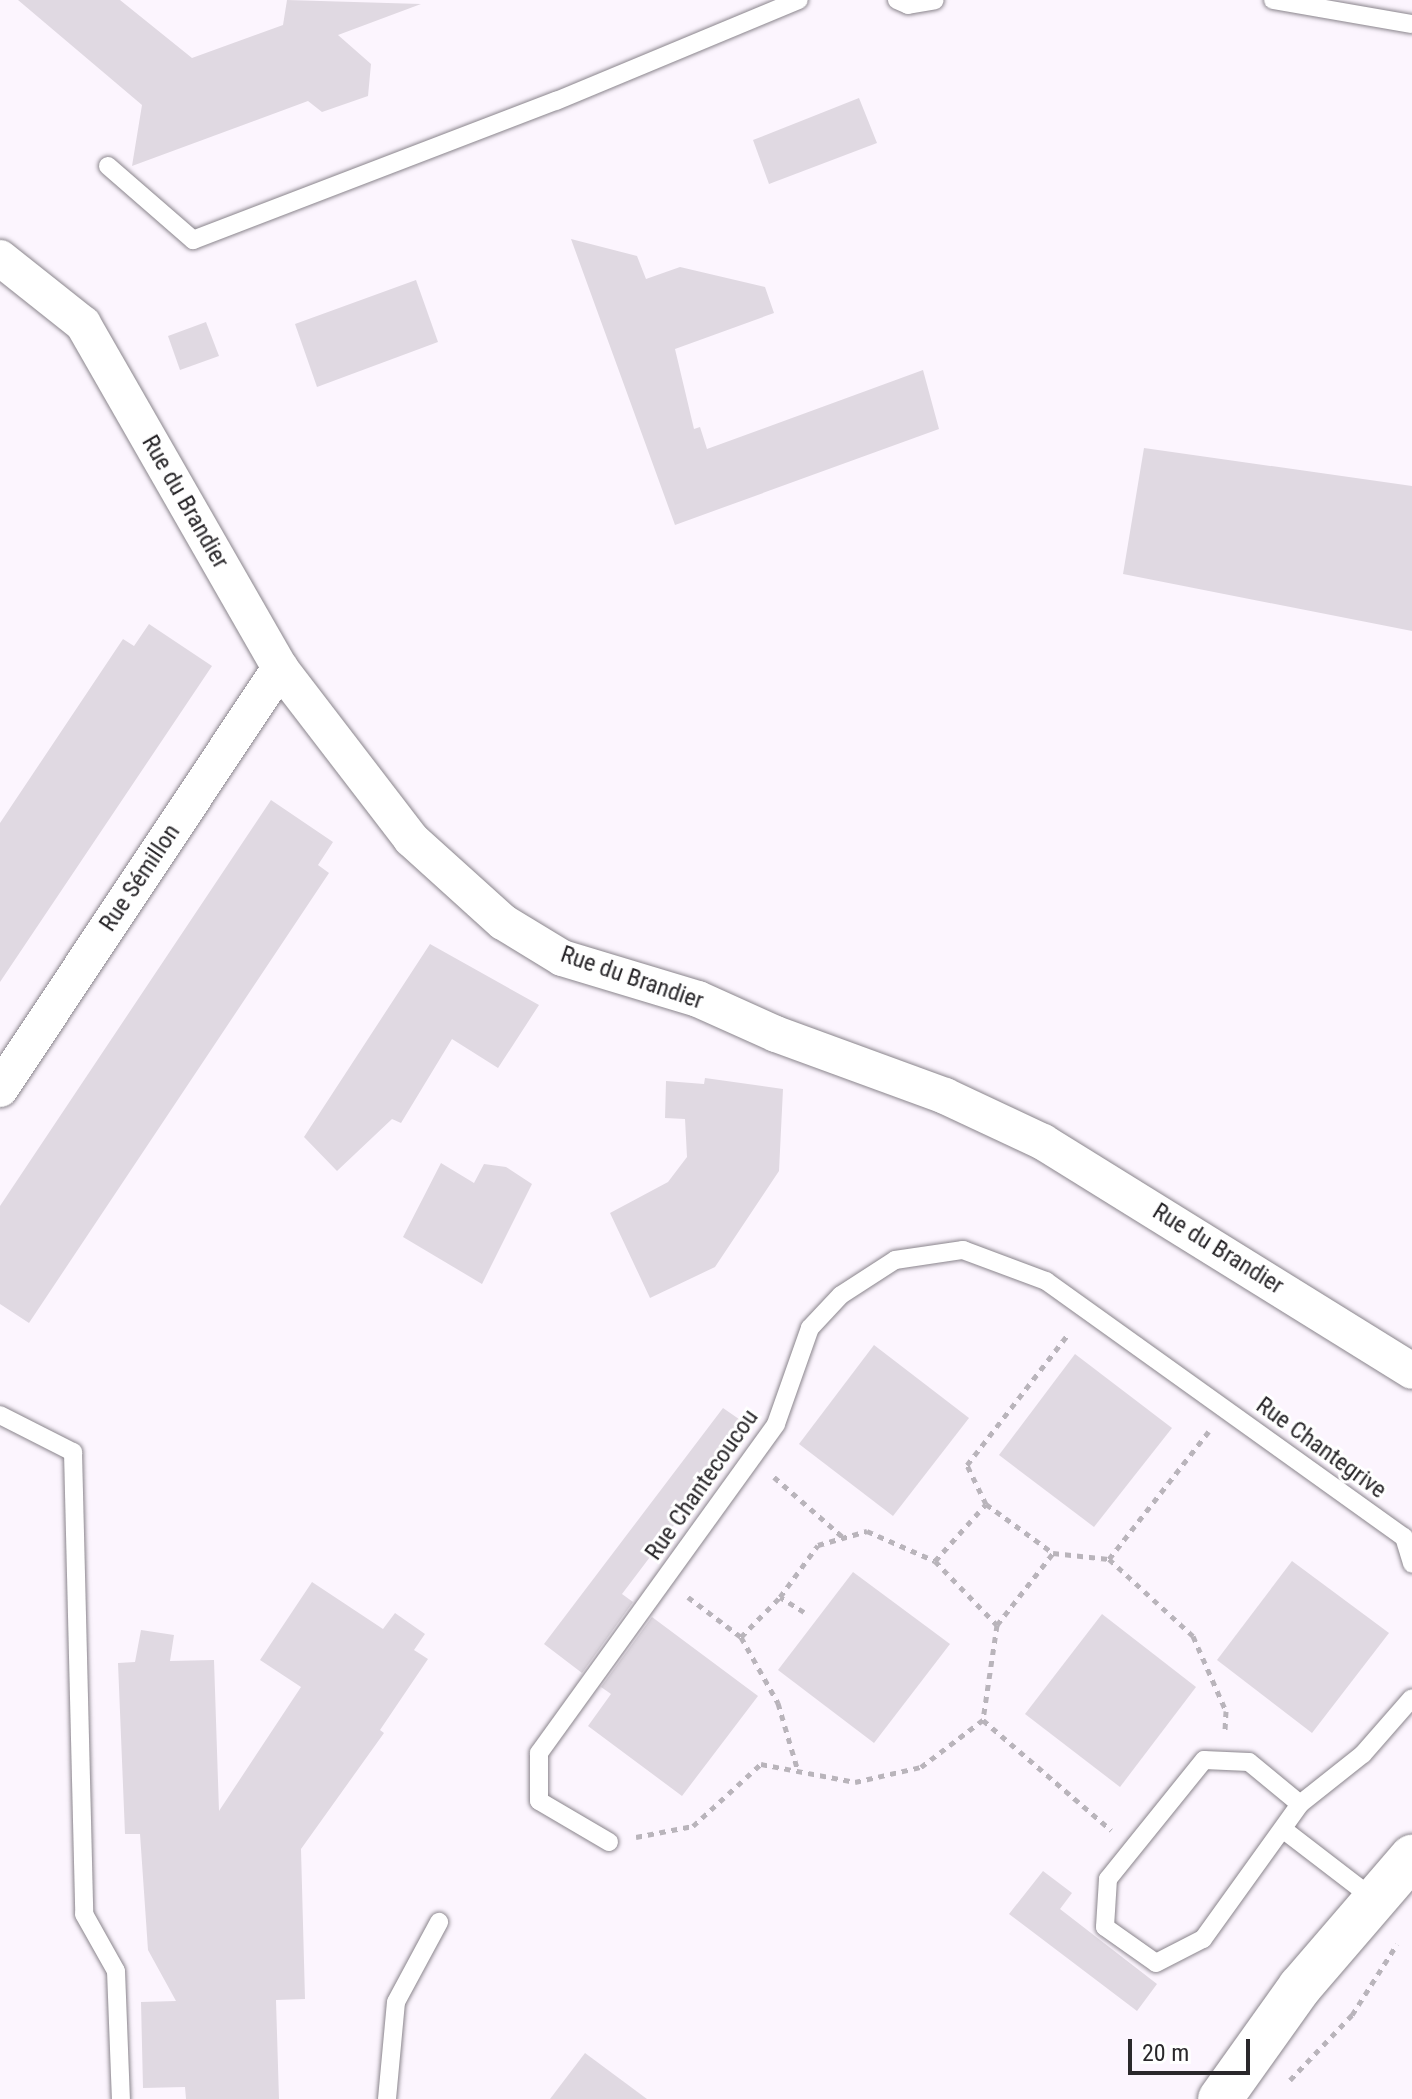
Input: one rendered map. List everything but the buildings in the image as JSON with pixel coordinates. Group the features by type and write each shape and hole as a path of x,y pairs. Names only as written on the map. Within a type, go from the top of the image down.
{"street":[{"name":"Rue du Brandier","path":"0,258 83,324 280,668 411,839 503,922 562,958 698,999 776,1034 945,1096 1043,1142 1412,1371"},
{"name":"Rue Sémillon","path":"0,1089 280,668"},
{"path":"1220,2099 1300,1987 1412,1857"}],"lane":[{"path":"108,166 193,240 556,101 799,0"},
{"path":"897,0 908,5 935,0"},
{"path":"1273,0 1412,24"},
{"name":"Rue Chantecoucou","path":"609,1842 539,1801 539,1753 776,1424 810,1328 841,1295 895,1260 963,1250 1046,1281 1226,1409"},
{"name":"Rue Chantegrive","path":"1226,1409 1404,1537 1412,1564"},
{"path":"0,1415 73,1452 84,1914 116,1971 121,2099"},
{"path":"1300,1804 1249,1762 1204,1760 1108,1879 1105,1927 1156,1963 1203,1939 1300,1804 1363,1754 1412,1698"},
{"path":"1284,1830 1374,1899"},
{"path":"387,2099 396,2002 439,1922"}],"path":[{"path":"1086,1310 967,1465 986,1504 1053,1553 1109,1559 1193,1636 1226,1711 1224,1761"},
{"path":"1109,1559 1226,1409"},
{"path":"752,1458 844,1538"},
{"path":"935,1561 986,1504"},
{"path":"741,1637 780,1597 818,1545 867,1531 935,1561 997,1625"},
{"path":"609,1842 693,1826 761,1764 855,1782 921,1767 983,1720 997,1625 1053,1553"},
{"path":"665,1579 741,1637 778,1703 798,1771"},
{"path":"780,1597 804,1612"},
{"path":"983,1720 1133,1848"},
{"path":"1285,2084 1352,2015 1399,1941"}]}
